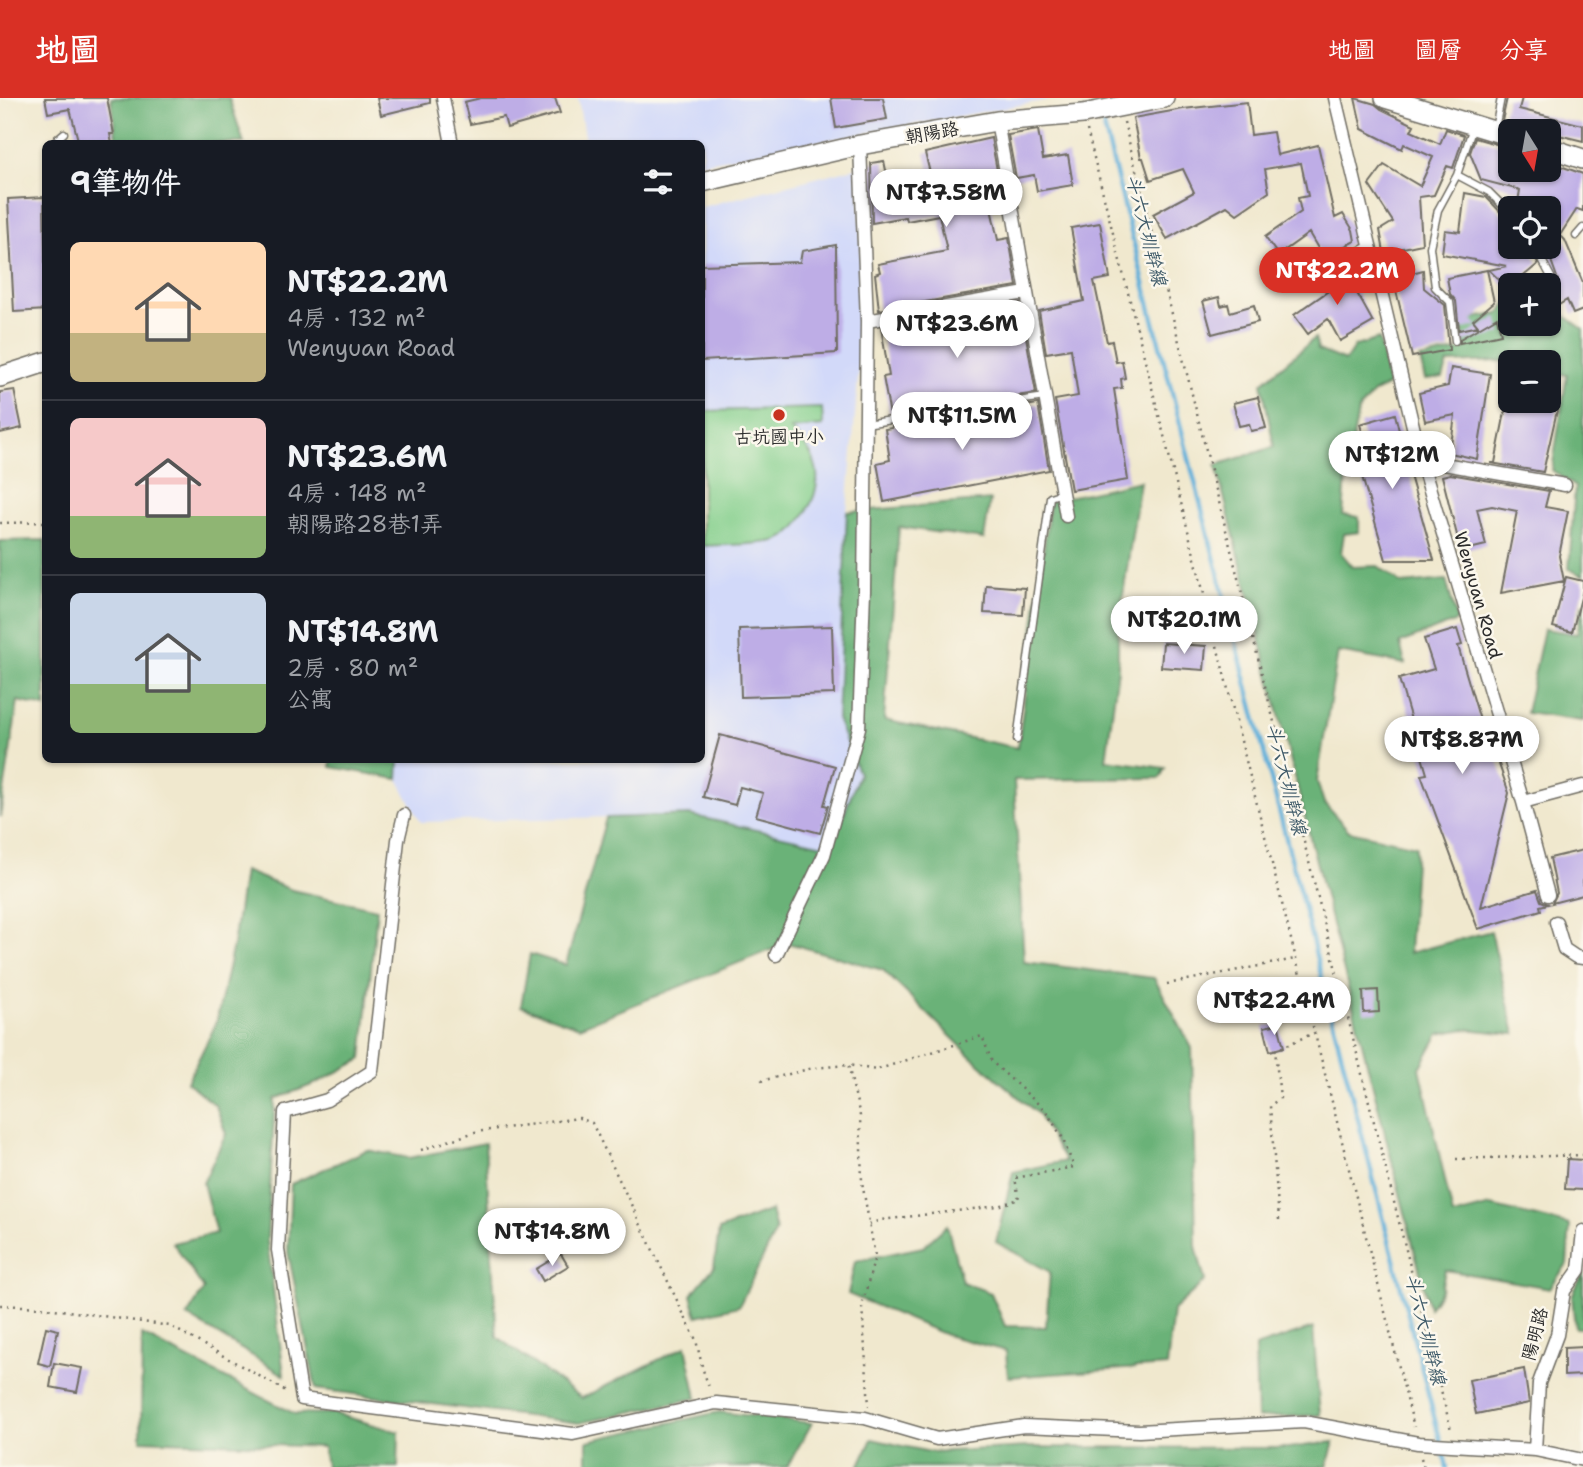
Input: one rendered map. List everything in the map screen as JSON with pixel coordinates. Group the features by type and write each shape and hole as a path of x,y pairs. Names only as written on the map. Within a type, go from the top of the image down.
{"main road":[{"name":"朝陽路","path":"705,181 860,145 997,121 1083,114 1117,102 1164,98"},
{"path":"1385,98 1498,132"},
{"path":"1561,152 1583,159"},
{"path":"0,377 42,363"}],"street":[{"path":"443,98 451,140"},
{"name":"Wenyuan Road","path":"1335,98 1421,460 1548,895"},
{"path":"997,121 1066,516"},
{"path":"776,955 824,855 859,728 864,591 867,321 860,145"},
{"path":"867,321 1026,293"},
{"path":"1421,460 1565,485"},
{"path":"1523,802 1583,786"},
{"path":"404,815 398,840 372,1071 327,1100 285,1112 278,1250 302,1399 573,1434 716,1404 870,1420 937,1439 1024,1426 1139,1431 1304,1422 1418,1443 1535,1450 1583,1460"},
{"path":"1556,922 1564,949 1583,958"},
{"name":"陽明路","path":"1535,1450 1539,1383 1557,1335 1564,1291 1579,1270 1583,1231"}],"lane":[{"path":"1501,98 1502,119"},
{"path":"1455,341 1450,302 1435,287 1430,247 1438,210 1457,175 1474,125"},
{"path":"57,140 64,133"},
{"path":"1457,175 1489,192 1498,201"},
{"path":"1576,236 1583,228"},
{"path":"1292,286 1370,245"},
{"path":"865,424 1045,397"},
{"path":"1017,740 1050,497 1062,493"}],"path":[{"path":"1117,102 1455,1446"},
{"path":"1083,114 1424,1467"},
{"path":"0,523 42,523"},
{"path":"1167,984 1295,959"},
{"path":"1279,1220 1270,1107 1280,1098 1275,1050 1314,1033"},
{"path":"761,1081 813,1068 849,1065 876,1070 982,1036 992,1062 1046,1111 1062,1137 1074,1167 1015,1178 1019,1199 998,1206 881,1220 869,1224"},
{"path":"849,1065 860,1116 862,1182 875,1256 862,1307 870,1420"},
{"path":"421,1150 475,1132 579,1118 592,1123 696,1340 703,1370 716,1404"},
{"path":"1456,1158 1583,1155"},
{"path":"0,1304 41,1307 170,1326 302,1399"}],"shaded area":[{"path":"578,98 1059,98 705,162 705,140 585,140"},
{"name":"古坑國中小","path":"859,167 863,318 847,512 837,719 859,774 832,847 690,815 421,822 398,779 399,763 705,763 705,206"}],"green space":[{"path":"111,98 229,98 243,140 117,140"},
{"path":"1498,314 1498,336 1561,336 1563,314 1583,329 1583,576 1569,569 1575,487 1552,470 1567,375 1561,374 1561,350 1498,350 1498,361 1448,363 1443,378 1425,380 1420,359 1466,349 1460,320"},
{"path":"1315,338 1318,350 1345,361 1355,346 1379,339 1388,385 1373,393 1358,411 1346,477 1343,515 1359,517 1359,532 1344,534 1341,553 1353,567 1378,566 1402,584 1446,580 1457,621 1400,643 1405,664 1338,652 1317,781 1324,803 1349,831 1416,846 1409,953 1491,931 1515,1034 1465,1029 1439,1034 1420,1068 1453,1216 1491,1206 1570,1225 1567,1264 1550,1288 1445,1270 1441,1290 1429,1308 1216,465 1274,447 1262,383"},
{"path":"822,408 823,426 790,429 813,458 817,479 812,502 797,526 787,535 771,542 705,546 705,411"},
{"path":"1140,481 1118,629 1118,669 1106,760 1165,768 1160,778 1014,780 1024,962 1154,978 1192,1048 1196,1246 1205,1281 1173,1310 1167,1366 1008,1377 1006,1351 946,1335 848,1294 855,1261 923,1247 947,1225 962,1282 991,1293 1005,1326 1046,1327 1050,1272 996,1242 1013,1172 1065,1161 1038,1114 974,1059 883,970 788,943 579,1027 521,1006 530,954 566,965 606,818 690,815 832,847 859,774 837,719 847,512 990,500 984,539 899,527 884,720 1018,748 1050,501"},
{"path":"42,540 42,706 18,701 0,817 0,541"},
{"path":"1583,603 1583,721 1526,713 1544,629 1577,634"},
{"path":"331,763 399,763 398,779 331,767"},
{"path":"244,871 292,890 377,909 362,1059 317,1083 275,1099 267,1240 284,1375 187,1316 204,1289 173,1243 216,1233 203,1183 226,1134 216,1106 187,1082 216,1024 233,945"},
{"path":"485,1143 497,1337 582,1398 686,1346 697,1398 579,1423 316,1389 288,1252 291,1184 367,1150 409,1158"},
{"path":"771,1210 776,1231 739,1306 697,1316 691,1295 714,1267 719,1230"},
{"path":"1583,1273 1583,1328 1575,1328 1572,1296"},
{"path":"1313,1328 1320,1415 1257,1418 1255,1347"},
{"path":"142,1335 295,1414 333,1413 399,1432 398,1467 326,1467 323,1447 141,1440"},
{"path":"719,1412 812,1423 787,1467 587,1467 587,1441"},
{"path":"872,1439 930,1452 1029,1447 1288,1448 1334,1442 1327,1467 859,1467"}],"building":[{"path":"45,98 107,98 114,134 110,134 111,140 78,140 70,109 48,113"},
{"path":"377,98 430,98 430,103 381,115"},
{"path":"481,98 555,98 560,113 507,128 504,117 470,124 464,102"},
{"path":"831,98 883,98 887,119 836,128"},
{"path":"1355,98 1375,104 1414,125 1411,131 1440,144 1446,129 1464,135 1453,168 1447,166 1434,195 1419,197 1422,244 1384,252 1380,230 1393,222 1369,185 1384,165 1420,186 1433,157 1404,144 1402,149 1362,129"},
{"path":"1507,98 1522,98 1519,109 1559,119 1502,119"},
{"path":"1247,102 1251,135 1273,132 1277,155 1318,145 1335,218 1343,214 1353,230 1355,241 1339,249 1341,254 1326,262 1309,233 1278,255 1265,237 1301,212 1298,198 1308,196 1301,163 1265,169 1269,192 1237,214 1227,206 1167,239 1153,214 1194,192 1183,169 1150,180 1141,158 1133,118"},
{"path":"1561,120 1583,125 1583,141 1561,136"},
{"path":"1038,130 1043,159 1068,155 1073,185 1037,191 1034,175 1016,178 1008,135"},
{"path":"991,138 1001,192 988,195 998,240 1009,238 1017,286 879,310 875,274 880,272 878,264 947,251 939,215 907,221 906,217 872,223 871,163 884,161 891,194 933,185 925,153"},
{"path":"1475,138 1498,145 1498,182 1561,182 1561,166 1583,174 1583,211 1577,209 1561,233 1561,196 1519,196 1520,190 1481,180 1470,153"},
{"path":"1465,193 1486,197 1498,210 1498,259 1535,259 1538,264 1527,273 1498,273 1498,279 1489,270 1507,266 1442,254 1445,230 1460,232"},
{"path":"42,197 42,310 14,312 8,199"},
{"path":"1100,223 1110,278 1094,281 1107,342 1112,341 1116,362 1122,361 1124,372 1125,378 1121,379 1122,388 1114,389 1128,480 1071,490 1055,400 1078,396 1071,349 1046,353 1039,311 1084,301 1071,228"},
{"path":"1561,236 1583,283 1583,310 1573,314 1567,300 1561,304 1561,273 1555,273 1550,259 1561,259"},
{"path":"836,245 837,353 705,361 705,265 800,262 802,251"},
{"path":"1346,264 1355,282 1352,284 1373,322 1340,341 1328,319 1308,334 1294,315 1334,287 1323,276"},
{"path":"1423,270 1424,288 1445,305 1449,350 1412,357 1393,278"},
{"path":"1487,270 1494,302 1473,320 1478,326 1459,330 1456,301 1450,294 1447,278"},
{"path":"1219,297 1221,306 1228,304 1230,312 1254,305 1258,322 1212,334 1203,301"},
{"path":"1020,303 1036,393 890,415 883,377 889,376 881,327"},
{"path":"1497,317 1498,335 1460,343 1460,339"},
{"path":"1451,368 1490,374 1477,459 1450,453 1455,415 1425,421 1419,393 1448,386"},
{"path":"14,390 22,428 0,433 0,392"},
{"path":"1258,397 1266,428 1251,431 1249,424 1239,426 1233,403"},
{"path":"1038,404 1049,470 884,502 877,463 890,460 885,429"},
{"path":"1505,413 1556,413 1543,472 1491,463 1495,463"},
{"path":"1395,414 1434,560 1386,560 1359,466 1353,442 1364,439 1360,424"},
{"path":"1450,474 1549,491 1545,507 1568,511 1559,556 1564,581 1501,593 1517,511 1492,506 1477,509 1486,545 1461,551 1442,476"},
{"path":"1566,577 1583,581 1572,632 1553,627"},
{"path":"986,585 1025,588 1023,615 984,613"},
{"path":"832,626 834,694 741,697 739,629"},
{"path":"1457,629 1462,645 1458,646 1490,754 1495,753 1509,793 1481,907 1537,890 1541,901 1548,904 1540,906 1541,910 1478,929 1421,775 1427,774 1399,679 1434,669 1424,639"},
{"path":"1163,643 1206,646 1204,670 1161,667"},
{"path":"720,735 835,766 824,805 828,806 820,833 756,816 763,793 740,787 735,805 703,797"},
{"path":"1583,850 1583,895 1552,903 1557,893 1550,858"},
{"path":"1378,990 1379,1012 1364,1013 1363,991"},
{"path":"1278,1024 1284,1047 1270,1051 1264,1027"},
{"path":"1567,1159 1583,1160 1583,1190 1565,1189"},
{"path":"561,1254 568,1266 543,1281 536,1269"},
{"path":"46,1327 58,1330 50,1366 38,1363"},
{"path":"1583,1347 1583,1375 1564,1376 1564,1348"},
{"path":"54,1363 82,1368 77,1392 50,1387"},
{"path":"1524,1369 1529,1403 1476,1414 1469,1380"}],"waterway":[{"name":"斗六大圳幹線","path":"1101,115 1447,1467"}],"place":[{"name":"古坑國中小","path":"779,415"}]}
